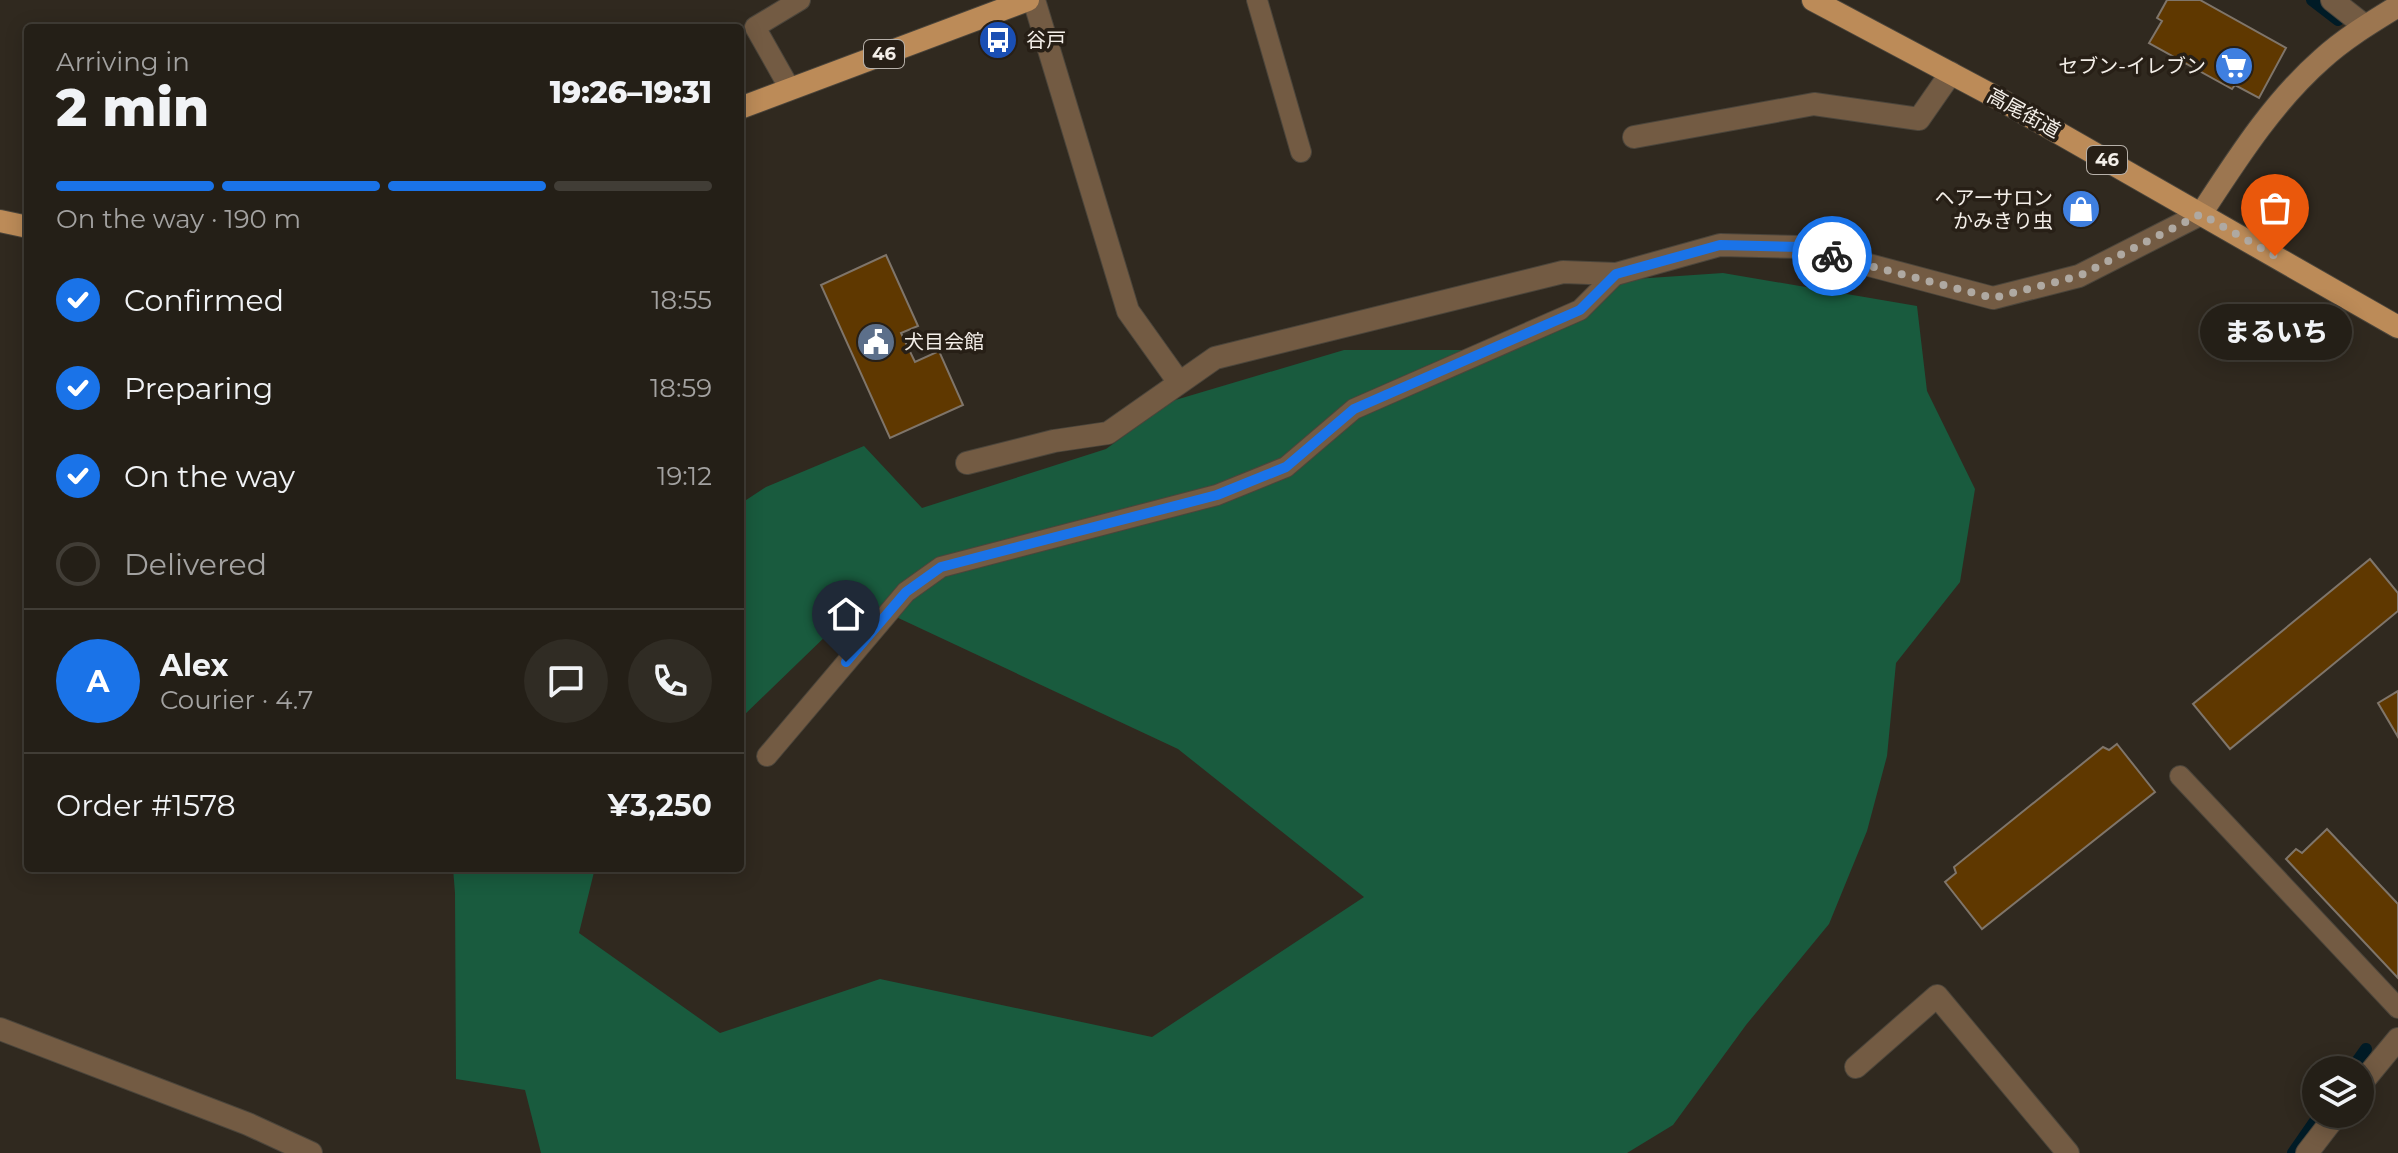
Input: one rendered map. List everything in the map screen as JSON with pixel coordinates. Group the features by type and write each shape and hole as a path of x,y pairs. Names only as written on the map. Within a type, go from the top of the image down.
{"main road":[{"name":"46","path":"744,106 1028,0"},
{"name":"高尾街道","path":"1813,0 1951,73 2398,327"},
{"path":"2201,214 2238,157 2276,107 2322,59 2365,26 2398,6"},
{"path":"0,221 24,226"}],"street":[{"path":"1034,0 1128,311 1178,381"},
{"path":"2332,0 2365,26"},
{"path":"1634,137 1814,104 1919,119 1951,73"},
{"path":"967,463 1054,441 1108,433 1178,381 1215,358 1563,272 1616,274 1720,245 1801,247 1993,298 2079,276 2201,214"},
{"path":"1856,1067 1937,996 2068,1153"},
{"path":"0,1029 248,1124 311,1153"},
{"path":"2374,1068 2398,1039"},
{"path":"2307,1153 2326,1128"}],"lane":[{"path":"790,89 755,27 800,0"},
{"path":"1257,0 1301,152"},
{"path":"767,756 906,592 941,567 1217,495 1286,467 1354,409 1580,310 1616,274"},
{"path":"2180,776 2398,1008"}],"green space":[{"path":"1723,273 1917,306 1927,391 1975,489 1960,582 1896,663 1887,756 1867,831 1829,924 1746,1025 1673,1125 1627,1153 541,1153 525,1090 456,1079 453,872 594,872 579,933 720,1033 880,979 1152,1037 1364,897 1178,749 862,601 744,715 744,501 766,487 864,446 922,508 1106,449 1172,401 1344,350 1489,350 1620,280"}],"building":[{"name":"セブン-イレブン","path":"2167,0 2200,0 2286,48 2259,98 2235,85 2232,89 2149,43 2162,21 2157,18"},
{"name":"犬目会館","path":"886,255 918,326 901,333 915,362 939,351 963,405 890,438 821,285"},
{"path":"2370,559 2398,593 2398,611 2230,749 2193,704"},
{"path":"2398,691 2398,737 2378,703"},
{"path":"2117,744 2155,792 1982,929 1945,882 1956,873 1954,867 2103,747 2109,750"},
{"path":"2327,829 2398,904 2398,978 2286,859 2296,849 2302,853"}],"waterway":[{"path":"2312,0 2338,20"},
{"path":"2361,1056 2366,1049"},
{"path":"2293,1153 2310,1128"}],"way so far":[{"path":"1832,256 1993,298 2079,276 2201,214 2275,256"}],"place":[{"name":"谷戸","path":"998,40"},
{"name":"セブン-イレブン","path":"2234,66"},
{"name":"ヘアーサロン かみきり虫","path":"2081,209"},
{"name":"まるいち","path":"2275,256"},
{"name":"犬目会館","path":"876,342"}],"route":[{"path":"846,662 906,592 941,567 1217,495 1286,467 1354,409 1580,310 1616,274 1720,245 1801,247 1832,256"}]}
